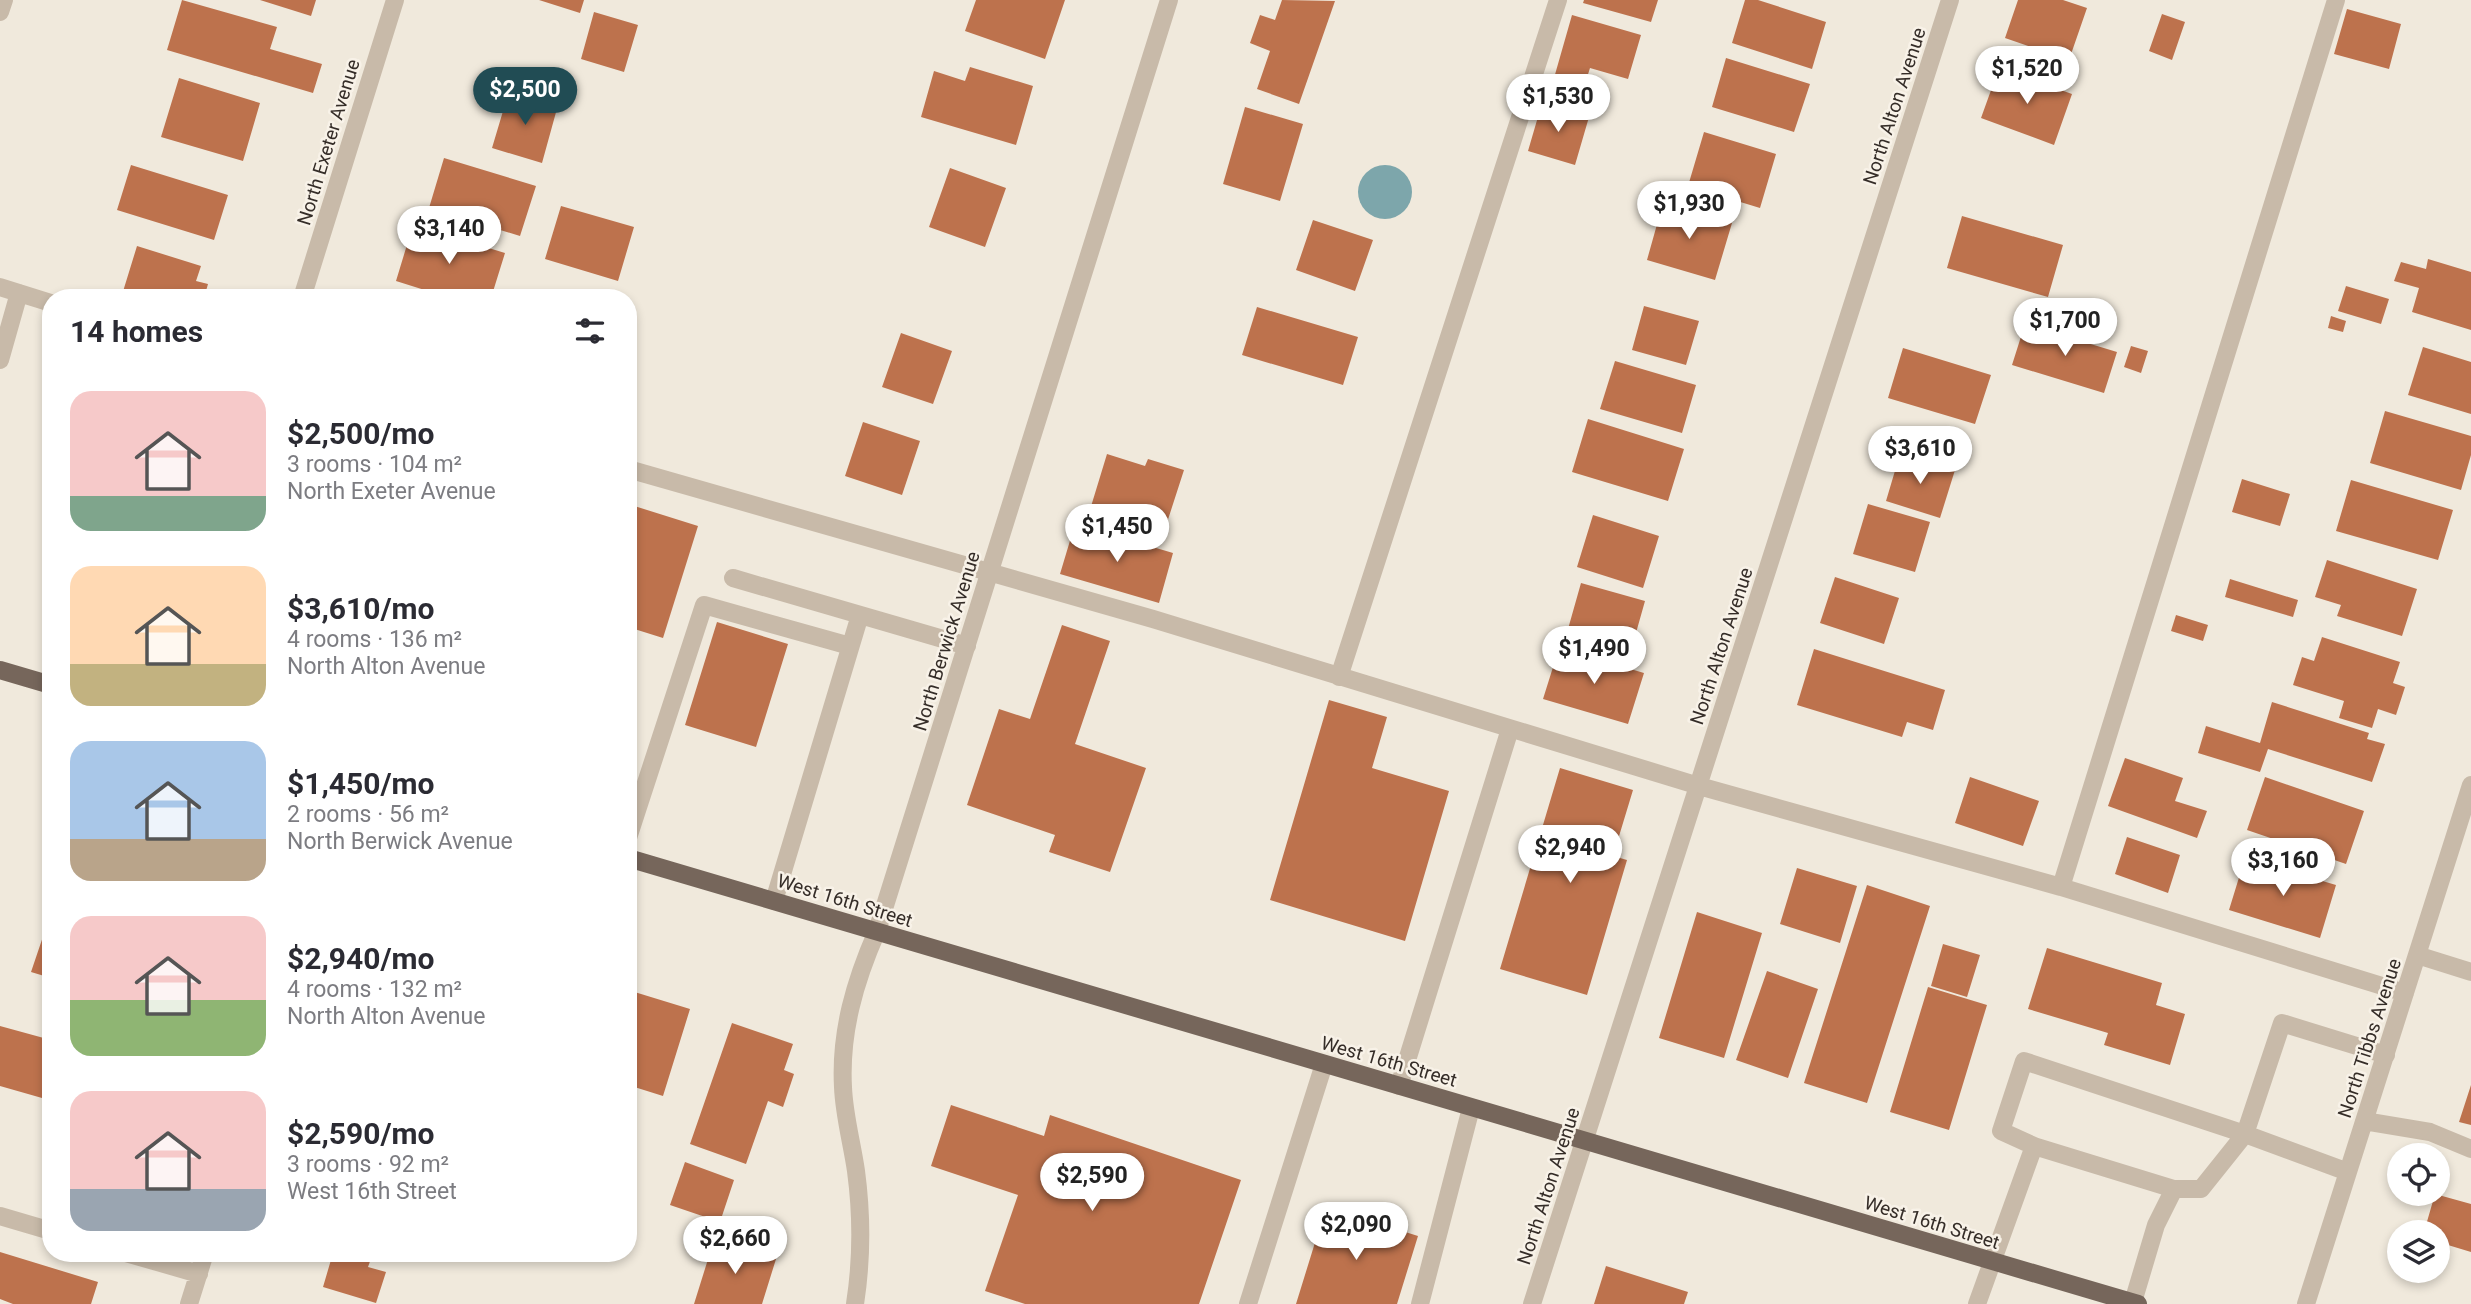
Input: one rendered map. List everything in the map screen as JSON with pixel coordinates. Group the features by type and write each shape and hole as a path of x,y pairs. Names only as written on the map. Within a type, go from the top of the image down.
{"main road":[{"path":"0,670 42,682"},
{"name":"West 16th Street","path":"637,861 1993,1262 2101,1299 2135,1303"}],"street":[{"path":"0,12 4,0"},
{"name":"North Exeter Avenue","path":"305,289 395,0"},
{"name":"North Berwick Avenue","path":"855,1304 861,1268 862,1228 856,1169 847,1129 842,1067 845,1028 855,987 877,932 1169,0"},
{"path":"1339,677 1558,0"},
{"name":"North Alton Avenue","path":"1532,1304 1950,0"},
{"path":"2061,887 2336,0"},
{"path":"0,287 42,300"},
{"path":"0,360 19,293"},
{"path":"637,472 990,571 1699,786 2061,887 2405,993"},
{"path":"733,578 967,646"},
{"path":"637,810 704,605 850,646"},
{"path":"775,901 860,615"},
{"path":"1399,1086 1510,729"},
{"name":"North Tibbs Avenue","path":"2306,1304 2471,785"},
{"path":"2417,955 2471,972"},
{"path":"2348,1172 2245,1134 2024,1061 2001,1131 2034,1146 2174,1189 2201,1189 2245,1134 2282,1023 2386,1055"},
{"path":"1248,1304 1324,1064"},
{"path":"1420,1304 1471,1108"},
{"path":"2364,1121 2430,1132 2471,1149"},
{"path":"1977,1304 2034,1146"},
{"path":"2135,1303 2156,1225 2174,1189"},
{"path":"0,1216 42,1228"},
{"path":"157,1262 198,1274"},
{"path":"189,1304 202,1262"}],"water":[{"path":"1385,165 1404,173 1412,192 1404,211 1385,219 1366,211 1358,192 1366,173"}],"building":[{"path":"182,0 277,27 270,49 322,64 313,93 167,50"},
{"path":"260,0 316,0 311,16"},
{"path":"539,0 584,0 580,13"},
{"path":"976,0 1065,0 1045,59 965,31"},
{"path":"1282,0 1335,1 1299,104 1257,89 1270,51 1250,43 1260,15 1275,20"},
{"path":"1584,0 1658,0 1651,22 1583,3"},
{"path":"1745,0 1758,0 1826,22 1812,69 1732,43"},
{"path":"2018,0 2063,0 2087,8 2069,60 2005,38"},
{"path":"2347,9 2401,24 2389,69 2334,54"},
{"path":"594,12 638,25 624,72 581,59"},
{"path":"2162,14 2185,22 2172,60 2149,51"},
{"path":"1572,15 1641,35 1628,79 1590,68 1584,87 1554,78"},
{"path":"1726,58 1810,84 1794,132 1712,107"},
{"path":"970,67 1033,86 1016,145 921,117 934,71 965,81"},
{"path":"1999,68 2072,94 2054,145 1981,118"},
{"path":"179,78 260,103 243,161 161,137"},
{"path":"509,91 558,105 542,163 492,148"},
{"path":"1542,103 1589,117 1575,165 1528,151"},
{"path":"1245,107 1303,124 1280,201 1223,184"},
{"path":"1704,132 1776,154 1760,208 1688,186"},
{"path":"444,158 536,186 520,236 429,208"},
{"path":"131,165 228,195 214,240 117,210"},
{"path":"950,168 1006,188 985,247 929,227"},
{"path":"1663,203 1732,223 1715,280 1647,260"},
{"path":"561,206 634,227 618,281 545,259"},
{"path":"1962,216 2063,245 2048,297 1947,268"},
{"path":"1313,220 1373,240 1355,291 1296,270"},
{"path":"413,225 505,253 494,289 421,289 396,281"},
{"path":"137,246 201,266 196,281 208,284 207,289 124,289"},
{"path":"2428,259 2471,272 2471,330 2412,312 2419,288 2394,281 2401,262 2426,269"},
{"path":"2346,286 2389,299 2381,324 2338,311"},
{"path":"1644,306 1699,321 1686,365 1632,350"},
{"path":"1257,307 1358,337 1343,385 1242,355"},
{"path":"2331,316 2346,321 2343,332 2328,328"},
{"path":"2025,324 2117,352 2104,393 2012,365"},
{"path":"901,333 952,351 933,404 882,387"},
{"path":"2131,346 2148,351 2141,373 2124,367"},
{"path":"2423,347 2471,362 2471,414 2408,395"},
{"path":"1903,348 1991,375 1975,424 1888,398"},
{"path":"1615,361 1696,385 1682,433 1600,409"},
{"path":"2385,411 2471,436 2471,455 2461,490 2370,463"},
{"path":"1588,419 1684,449 1668,501 1572,472"},
{"path":"863,422 920,441 902,495 845,476"},
{"path":"1107,454 1145,466 1148,459 1184,470 1163,535 1089,513"},
{"path":"1900,454 1955,470 1940,518 1886,501"},
{"path":"2242,479 2290,494 2280,526 2232,512"},
{"path":"2351,480 2453,510 2438,560 2336,531"},
{"path":"1868,504 1930,522 1915,572 1853,554"},
{"path":"637,507 698,526 663,638 637,630"},
{"path":"1593,515 1659,536 1643,588 1577,567"},
{"path":"1075,524 1173,553 1159,603 1060,574"},
{"path":"2327,560 2417,589 2402,636 2337,616 2341,605 2315,597"},
{"path":"1835,577 1899,598 1884,644 1820,623"},
{"path":"2230,579 2298,600 2293,617 2225,597"},
{"path":"1581,583 1645,601 1632,647 1568,629"},
{"path":"2176,615 2208,625 2203,641 2171,631"},
{"path":"717,622 788,644 756,747 685,725"},
{"path":"1062,625 1110,641 1075,744 1146,768 1110,872 1049,852 1055,835 967,805 999,709 1030,719"},
{"path":"2322,637 2400,662 2393,683 2405,687 2396,715 2378,709 2372,728 2339,718 2344,701 2293,685 2302,657 2314,661"},
{"path":"1559,648 1644,673 1628,724 1543,699"},
{"path":"1814,649 1945,690 1933,730 1907,722 1902,737 1797,705"},
{"path":"1329,700 1387,717 1372,768 1449,791 1405,941 1270,900"},
{"path":"2272,702 2369,733 2367,739 2385,744 2372,782 2268,749 2260,772 2198,753 2206,726 2260,743"},
{"path":"2125,758 2183,778 2175,801 2207,811 2197,838 2108,806"},
{"path":"1560,768 1633,790 1613,856 1627,860 1587,995 1500,969"},
{"path":"1970,777 2039,801 2023,846 1955,823"},
{"path":"2265,777 2364,811 2346,864 2247,830"},
{"path":"2127,837 2180,855 2168,893 2115,874"},
{"path":"2245,858 2336,885 2320,938 2229,910"},
{"path":"1797,868 1857,886 1840,943 1780,924"},
{"path":"1867,885 1930,906 1867,1103 1804,1083"},
{"path":"1697,912 1762,933 1724,1058 1659,1038"},
{"path":"42,940 42,975 31,972"},
{"path":"1943,944 1980,955 1967,997 1931,986"},
{"path":"2047,948 2162,983 2156,1005 2185,1014 2170,1065 2104,1045 2108,1033 2028,1009"},
{"path":"1767,971 1818,989 1788,1078 1736,1060"},
{"path":"1928,987 1987,1005 1949,1130 1890,1112"},
{"path":"637,993 690,1009 663,1096 637,1088"},
{"path":"732,1023 793,1044 784,1070 794,1074 783,1107 768,1101 746,1164 690,1144"},
{"path":"0,1026 42,1038 42,1098 0,1086"},
{"path":"2471,1085 2471,1125 2459,1122"},
{"path":"951,1105 1044,1136 1050,1115 1241,1180 1199,1304 1025,1304 985,1291 1018,1195 931,1166"},
{"path":"685,1162 734,1180 720,1222 670,1205"},
{"path":"2450,1198 2471,1204 2471,1252 2450,1246 2450,1220 2427,1220 2432,1206 2450,1206"},
{"path":"1326,1207 1418,1236 1397,1304 1296,1304"},
{"path":"714,1240 776,1259 762,1304 694,1304"},
{"path":"0,1252 98,1282 91,1304 13,1304 0,1299"},
{"path":"330,1262 370,1262 368,1267 386,1272 376,1303 323,1287"},
{"path":"1606,1266 1688,1292 1684,1304 1594,1304"}]}
